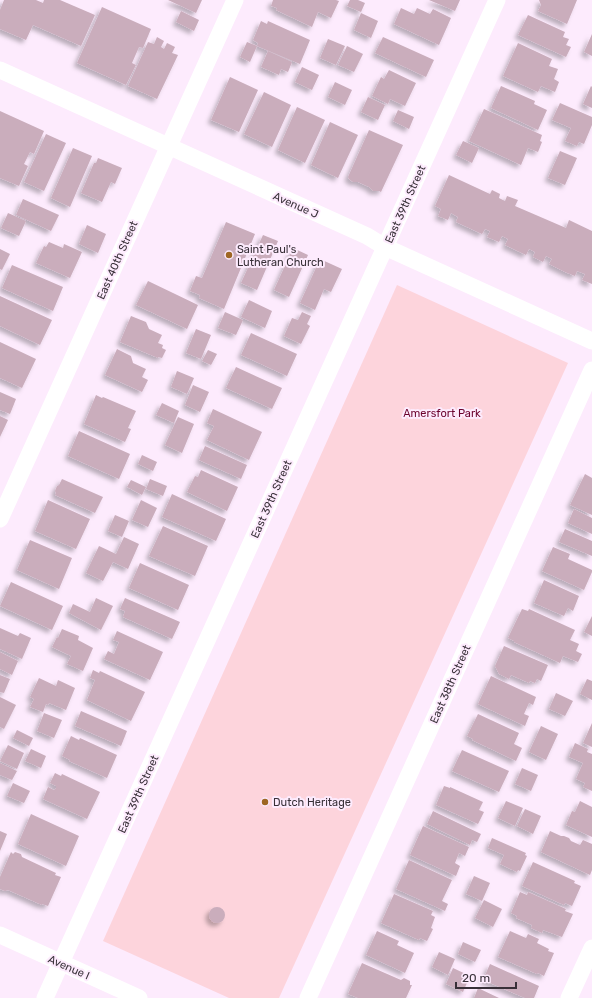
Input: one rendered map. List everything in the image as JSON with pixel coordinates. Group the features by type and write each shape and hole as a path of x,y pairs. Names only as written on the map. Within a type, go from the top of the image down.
{"street":[{"name":"East 40th Street","path":"0,519 235,0"},
{"name":"East 39th Street","path":"45,998 497,0"},
{"name":"Avenue J","path":"0,70 367,236 385,247 592,341"},
{"name":"East 38th Street","path":"308,998 592,370"},
{"name":"Avenue I","path":"0,935 139,998"},
{"path":"569,998 592,948"}],"green space":[{"name":"Amersfort Park","path":"397,285 568,363 279,998 229,998 103,941"}],"building":[{"path":"4,0 36,0 43,3 44,0 60,0 95,15 81,46 33,25 26,40 0,29 0,10"},
{"path":"168,0 202,0 196,13"},
{"path":"273,0 339,1 331,18 318,12 312,27 276,10 277,8 271,6"},
{"path":"350,0 358,0 365,3 361,12 347,6"},
{"path":"429,0 460,0 455,11"},
{"path":"539,0 577,0 567,24 538,11 541,5"},
{"path":"102,7 151,29 143,48 139,47 132,63 136,65 126,85 77,63"},
{"path":"401,8 414,14 417,8 430,14 433,9 451,18 439,45 394,24"},
{"path":"181,11 199,20 194,31 176,22"},
{"path":"361,13 378,21 371,38 354,30"},
{"path":"528,15 565,32 563,37 569,39 566,45 571,47 566,57 518,35"},
{"path":"261,21 267,24 268,21 310,40 300,64 257,46 258,43 253,40"},
{"path":"592,34 592,56 584,52"},
{"path":"157,37 164,41 161,47 164,49 167,43 175,47 172,53 178,55 157,99 128,86 148,42 154,44"},
{"path":"383,37 434,60 426,77 375,53"},
{"path":"328,39 345,46 336,65 320,58"},
{"path":"247,42 257,46 250,62 240,57"},
{"path":"518,43 552,59 549,66 558,69 554,79 559,82 555,92 541,86 538,92 503,76"},
{"path":"347,46 363,54 354,72 338,65"},
{"path":"268,51 292,62 288,72 281,69 279,75 261,67"},
{"path":"302,67 319,75 312,90 295,82"},
{"path":"389,70 416,83 405,106 390,99 388,104 372,96 381,77 384,79"},
{"path":"230,77 258,90 239,132 211,120"},
{"path":"335,82 352,90 345,105 328,97"},
{"path":"501,86 535,101 534,104 547,110 538,130 491,108"},
{"path":"591,86 592,87 592,108 583,104"},
{"path":"264,92 291,105 272,147 244,134"},
{"path":"368,97 385,105 378,120 361,112"},
{"path":"560,103 592,117 592,125 584,144 579,142 577,146 565,141 571,128 552,120"},
{"path":"297,107 325,120 305,163 278,150"},
{"path":"484,109 542,135 540,141 542,142 538,152 528,148 521,165 469,141"},
{"path":"398,110 414,117 409,129 393,121"},
{"path":"0,111 44,131 34,154 30,152 24,164 28,166 19,186 0,178"},
{"path":"330,122 358,135 338,178 311,165"},
{"path":"369,130 403,145 381,192 373,191 369,187 358,182 353,182 348,177"},
{"path":"46,134 66,143 44,191 24,182"},
{"path":"463,141 479,148 472,163 456,155"},
{"path":"73,148 92,156 70,207 51,198"},
{"path":"560,151 577,158 565,185 548,178"},
{"path":"98,158 122,168 115,184 111,182 102,202 81,193 94,163 96,163"},
{"path":"449,175 490,194 492,190 500,194 499,198 505,201 507,196 518,200 515,206 566,228 569,220 592,231 592,284 582,280 585,274 577,271 575,276 549,264 552,259 546,256 543,262 533,257 535,252 529,249 526,255 505,245 508,239 502,236 499,242 487,237 490,231 485,229 482,234 456,222 458,217 451,213 448,220 438,216 441,209 435,206"},
{"path":"23,199 59,215 51,231 16,215"},
{"path":"8,213 26,221 19,236 1,228"},
{"path":"226,222 255,234 224,309 199,298 200,295 190,291 196,276 202,278"},
{"path":"87,225 106,234 98,253 79,244"},
{"path":"263,235 278,241 257,290 241,283"},
{"path":"49,242 63,248 64,244 82,252 70,278 36,263 44,246 46,247"},
{"path":"293,248 308,255 289,297 274,290"},
{"path":"0,249 10,254 2,270 0,269"},
{"path":"320,259 342,269 331,292 324,289 315,310 300,303"},
{"path":"12,265 63,287 53,311 2,288"},
{"path":"148,281 198,305 187,329 136,305"},
{"path":"0,296 52,320 40,345 0,326"},
{"path":"249,300 272,311 265,328 241,317"},
{"path":"225,312 243,320 236,335 218,328"},
{"path":"302,312 311,316 307,324 310,326 301,344 284,336 292,318 298,320"},
{"path":"131,316 146,322 149,329 162,335 158,343 163,345 162,348 166,350 162,358 158,358 120,342"},
{"path":"196,329 211,335 201,359 186,353"},
{"path":"251,333 297,354 287,376 241,355"},
{"path":"0,342 36,359 22,388 0,378"},
{"path":"117,349 131,356 133,363 146,369 142,377 148,380 142,392 105,375"},
{"path":"208,350 217,354 211,365 202,361"},
{"path":"236,367 282,388 272,409 226,388"},
{"path":"177,371 194,378 187,394 171,387"},
{"path":"193,385 209,392 200,412 185,405"},
{"path":"0,392 16,399 10,414 0,410"},
{"path":"96,395 136,411 128,428 131,429 125,442 84,424"},
{"path":"162,403 179,411 174,423 156,415"},
{"path":"213,409 262,432 249,460 207,440 214,426 207,423"},
{"path":"0,416 8,420 0,437"},
{"path":"178,417 194,424 182,453 165,445"},
{"path":"79,431 130,454 119,479 68,456"},
{"path":"205,446 247,465 241,479 199,460"},
{"path":"142,455 157,462 153,471 138,464"},
{"path":"201,470 238,487 227,511 187,492 195,476 198,477"},
{"path":"585,474 592,478 592,515 570,505"},
{"path":"62,479 103,497 95,513 55,495 57,486"},
{"path":"150,479 167,486 163,496 146,489"},
{"path":"131,480 146,487 142,495 127,487"},
{"path":"172,494 226,519 216,541 162,517"},
{"path":"48,500 90,519 76,549 35,531"},
{"path":"141,500 157,508 148,527 132,520"},
{"path":"574,509 592,518 592,534 568,523"},
{"path":"115,515 129,521 122,537 108,531"},
{"path":"163,526 208,546 195,576 149,556"},
{"path":"565,529 592,541 592,556 559,542"},
{"path":"124,537 139,544 128,569 113,562 103,581 86,573 99,546 116,554"},
{"path":"30,540 72,558 59,589 17,570"},
{"path":"553,547 570,554 568,559 592,570 584,590 542,571"},
{"path":"140,563 189,585 178,610 129,588"},
{"path":"544,580 579,596 573,611 568,608 564,616 534,603"},
{"path":"11,582 63,606 52,630 0,606"},
{"path":"96,598 113,606 101,630 69,613 73,604 90,612"},
{"path":"125,598 180,622 172,639 123,617 125,611 120,609"},
{"path":"522,609 528,611 529,609 575,630 570,640 579,644 576,651 582,654 578,662 563,656 560,663 508,638"},
{"path":"592,616 592,636 584,632"},
{"path":"0,628 18,636 20,633 31,638 22,659 0,649"},
{"path":"62,629 79,636 78,640 93,648 83,671 67,664 71,656 52,647"},
{"path":"117,631 163,652 150,680 104,659 108,651 114,654 119,642 113,640"},
{"path":"504,646 548,665 541,681 537,679 535,683 530,681 529,683 511,675 509,679 499,674 495,666"},
{"path":"0,652 18,661 12,675 0,669"},
{"path":"93,670 99,673 100,671 145,692 131,721 87,700 95,680 90,678"},
{"path":"0,675 10,679 4,693 0,692"},
{"path":"491,676 536,697 533,705 529,703 524,714 529,716 525,726 478,704"},
{"path":"39,678 56,686 58,680 75,688 66,710 49,703 48,705 46,704 43,712 30,707 34,699 30,697"},
{"path":"587,679 592,681 592,700 580,694"},
{"path":"556,693 573,701 565,716 549,709"},
{"path":"0,697 16,705 4,729 0,727"},
{"path":"81,711 127,731 121,746 75,726"},
{"path":"44,713 62,720 54,738 37,731"},
{"path":"478,714 519,733 514,744 522,748 516,761 472,740 473,739 467,736"},
{"path":"592,723 592,747 583,743"},
{"path":"541,726 558,734 546,760 529,752"},
{"path":"17,730 33,738 29,746 13,738"},
{"path":"71,736 79,740 80,738 117,755 107,778 69,761 70,760 62,756"},
{"path":"575,743 588,749 587,752 592,754 592,791 583,787 585,783 576,779 583,763 569,757"},
{"path":"8,745 24,753 17,769 0,761"},
{"path":"31,749 46,756 41,768 25,761"},
{"path":"462,750 509,771 499,792 452,771"},
{"path":"0,763 17,771 12,780 0,775"},
{"path":"522,768 538,775 531,791 515,784"},
{"path":"55,773 61,776 62,774 100,792 87,819 43,799 48,787 54,790 56,788 56,786 50,783"},
{"path":"13,783 30,791 24,803 7,796"},
{"path":"444,786 450,787 483,802 479,810 484,812 478,824 436,805"},
{"path":"506,801 523,808 515,826 498,818"},
{"path":"580,801 592,807 592,837 566,825 572,811 575,812"},
{"path":"525,809 541,816 533,834 517,826"},
{"path":"433,811 481,834 477,842 472,840 470,845 427,824"},
{"path":"31,814 79,836 66,866 18,844"},
{"path":"423,826 469,847 465,856 459,853 455,863 460,866 456,876 410,855"},
{"path":"0,831 7,834 0,851"},
{"path":"550,831 569,838 571,841 580,845 583,840 592,844 592,870 590,875 541,852"},
{"path":"492,838 526,853 525,855 527,856 520,871 518,870 517,872 500,864 504,855 488,848"},
{"path":"11,852 13,854 15,852 21,854 22,857 56,873 55,875 61,877 48,906 42,905 8,890 5,891 0,889 0,877"},
{"path":"409,860 452,880 442,901 448,904 445,911 396,889"},
{"path":"533,862 575,881 574,883 581,886 572,906 565,903 564,905 522,886"},
{"path":"474,876 490,883 482,901 466,894"},
{"path":"520,892 527,895 528,892 566,909 565,911 573,914 562,937 543,930 542,933 531,928 532,925 516,918 517,916 511,913"},
{"path":"394,894 433,911 431,915 435,917 431,928 433,929 427,941 420,938 419,940 381,923"},
{"path":"484,900 502,909 493,927 475,918"},
{"path":"214,907 220,907 225,912 223,921 220,923 214,923 209,918 209,912"},
{"path":"377,931 399,941 397,945 414,953 405,973 366,955"},
{"path":"510,931 526,938 528,934 539,939 537,943 549,949 548,951 554,953 544,976 498,957"},
{"path":"463,942 481,950 475,962 458,954"},
{"path":"439,952 455,959 448,975 432,967"},
{"path":"362,963 401,980 404,978 410,981 410,985 412,985 406,998 358,998 348,994"},
{"path":"490,964 539,986 534,998 525,998 483,980"},
{"path":"453,968 470,976 463,992 446,984"},
{"path":"478,988 499,998 474,998"}],"place":[{"name":"Saint Paul's Lutheran Church","path":"229,255"},
{"name":"Dutch Heritage","path":"265,802"}]}
